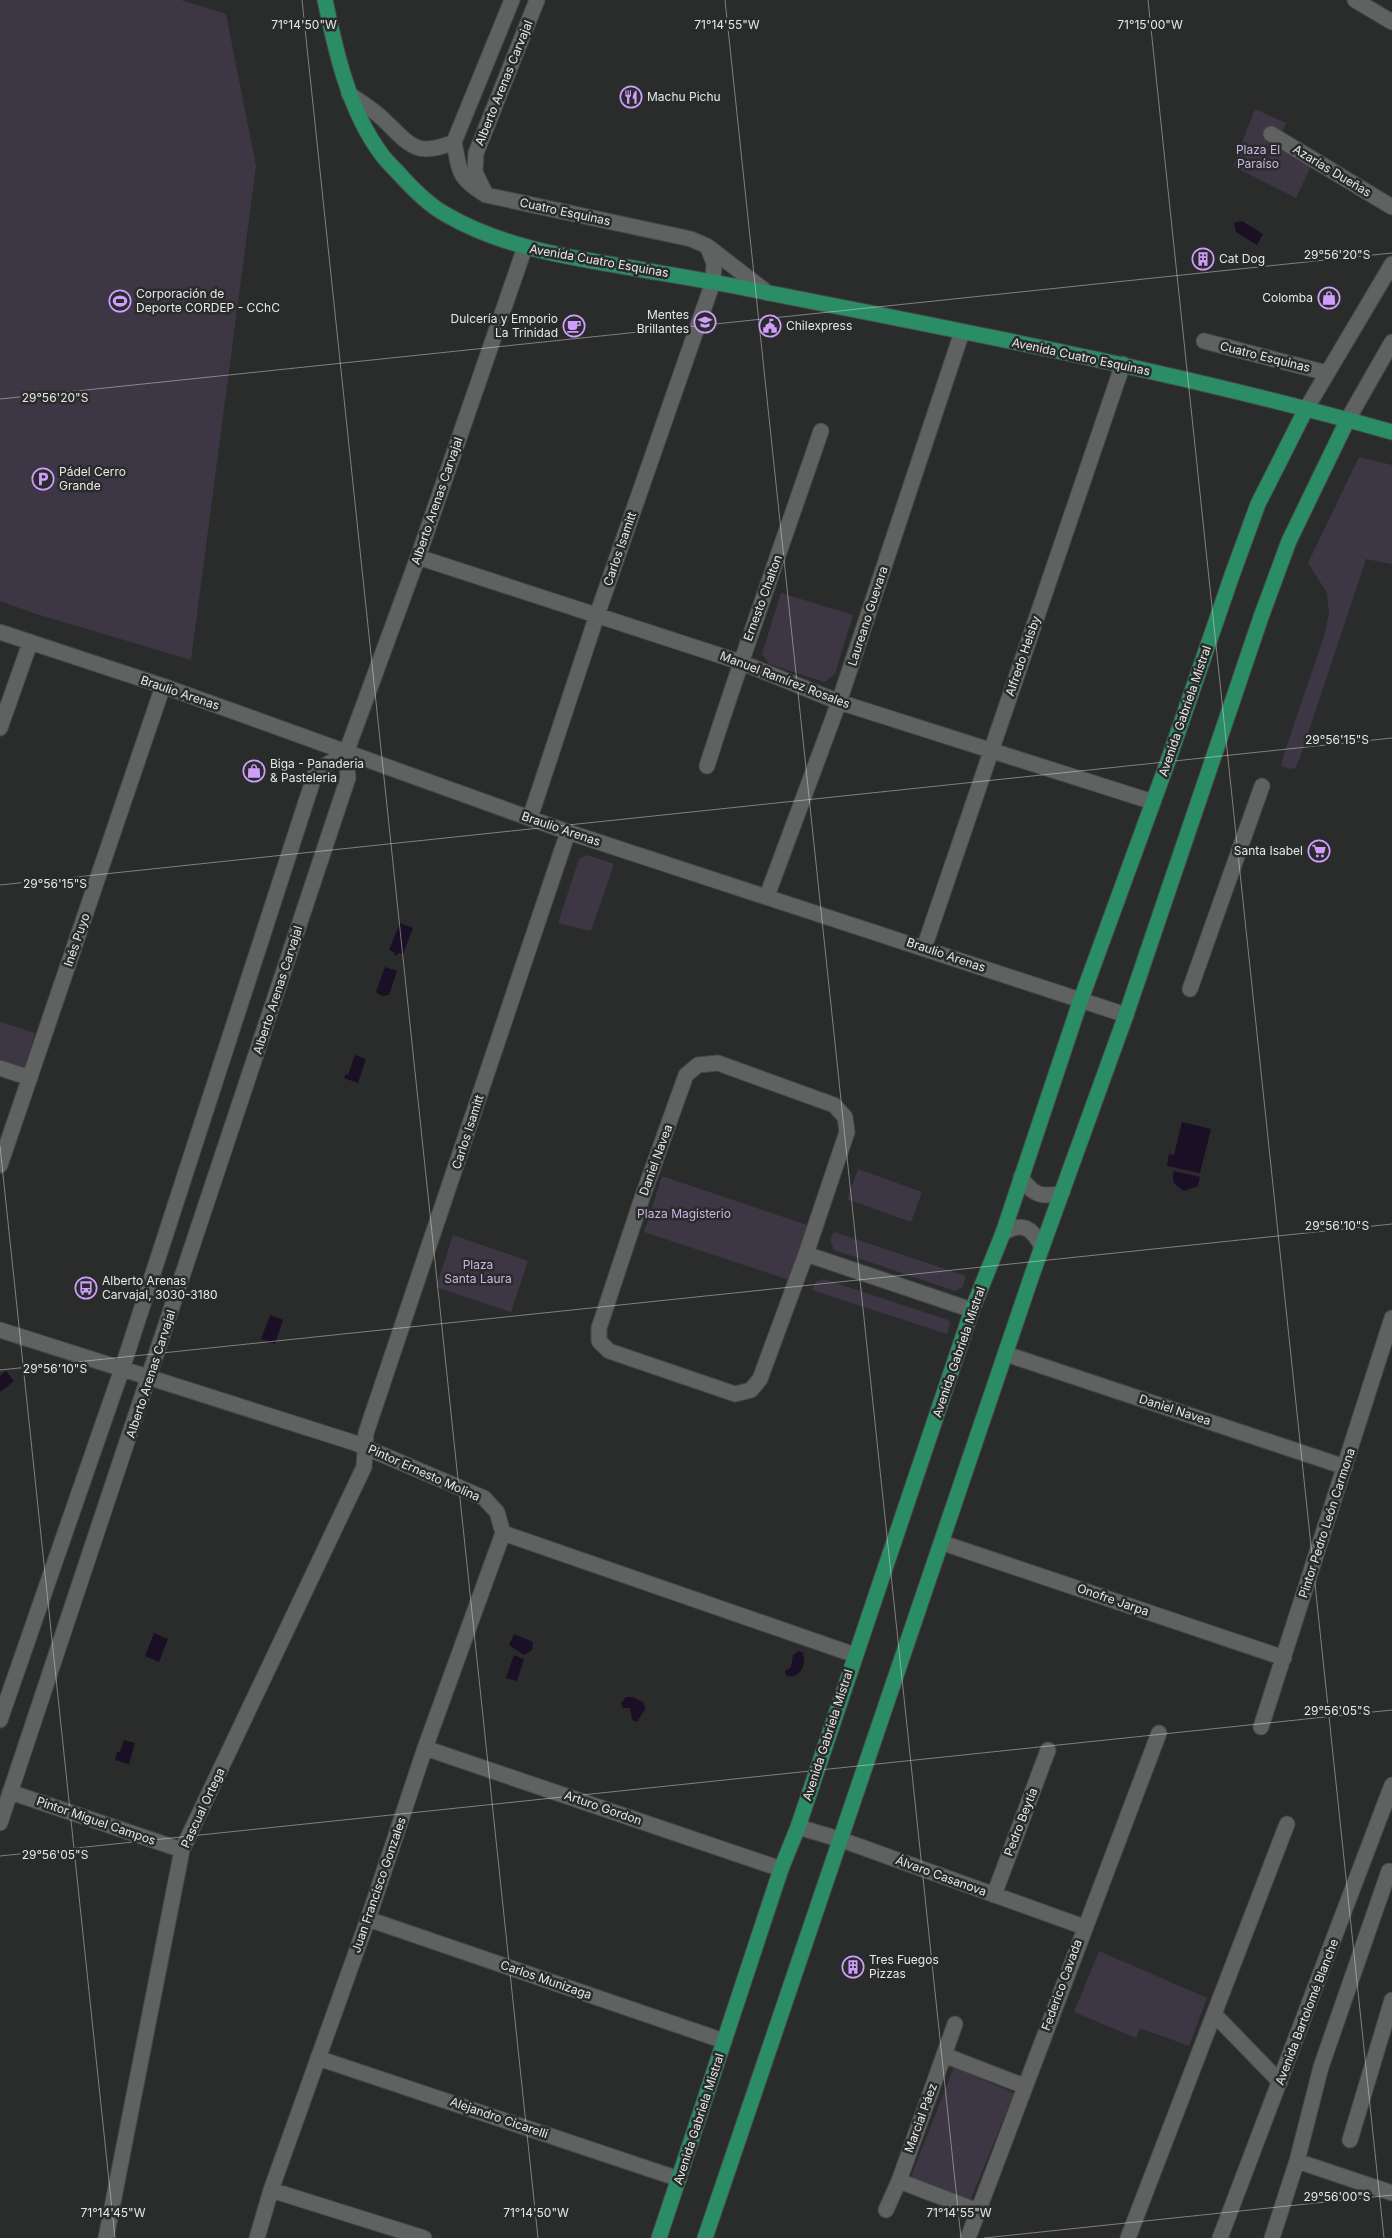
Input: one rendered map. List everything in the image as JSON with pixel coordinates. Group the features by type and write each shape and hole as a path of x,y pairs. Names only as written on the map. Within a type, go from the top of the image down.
{"main road":[{"name":"Avenida Cuatro Esquinas","path":"325,0 350,94 370,136 382,156 415,190 443,213 525,248 713,282"},
{"path":"713,282 768,292"},
{"name":"Avenida Cuatro Esquinas","path":"768,292 1123,364 1348,419 1392,432"},
{"name":"Avenida Gabriela Mistral","path":"658,2238 781,1869 798,1827 972,1310 1003,1234 1080,1002 1258,504 1306,409"},
{"path":"704,2238 839,1839 943,1542 1042,1247 1126,1015 1289,541 1348,419"}],"street":[{"name":"Alberto Arenas Carvajal","path":"350,94 372,110 398,136 412,146 434,150 454,142 512,0"},
{"name":"Alberto Arenas Carvajal","path":"486,195 475,172 476,153 537,0"},
{"path":"1355,0 1392,22"},
{"name":"Azarías Dueñas","path":"1271,134 1392,207"},
{"name":"Cuatro Esquinas","path":"454,142 460,172 464,180 486,195 691,240 707,246 768,292"},
{"path":"707,246 714,263 713,282"},
{"name":"Alberto Arenas Carvajal","path":"0,1823 150,1378 348,778 346,753 418,556 525,248"},
{"name":"Avenida Gabriela Mistral","path":"1306,409 1392,264"},
{"name":"Carlos Isamitt","path":"530,818 597,615 713,282"},
{"name":"Laureano Guevara","path":"767,896 839,702 962,332"},
{"name":"Cuatro Esquinas","path":"1204,342 1327,373"},
{"path":"1348,419 1392,342"},
{"name":"Alfredo Helsby","path":"924,948 1123,364"},
{"name":"Ernesto Chalton","path":"708,766 740,662 820,431"},
{"name":"Manuel Ramírez Rosales","path":"418,556 740,662 839,702 1153,802"},
{"name":"Braulio Arenas","path":"0,632 163,686 568,832 924,948 1080,1002 1126,1015"},
{"path":"0,728 30,642"},
{"name":"Inés Puyo","path":"0,1165 163,686"},
{"path":"0,1720 122,1369 316,771 346,753"},
{"path":"1190,989 1262,786"},
{"name":"Carlos Isamitt","path":"366,1440 568,832"},
{"name":"Daniel Navea","path":"718,1063 727,1066 834,1105 846,1117 847,1132 806,1254 760,1379 751,1390 735,1394 610,1351 599,1341 599,1328 642,1198 686,1075 698,1065 718,1063"},
{"path":"0,1068 30,1078"},
{"path":"1021,1177 1028,1188 1038,1194 1050,1196 1062,1193"},
{"path":"1003,1234 1013,1227 1025,1227 1035,1234 1042,1247"},
{"path":"806,1254 972,1310"},
{"name":"Pintor Pedro León Carmona","path":"1261,1727 1392,1318"},
{"name":"Pintor Ernesto Molina","path":"0,1330 150,1378 366,1440 484,1498 497,1512 503,1533"},
{"name":"Daniel Navea","path":"1006,1354 1345,1467"},
{"name":"Pascual Ortega","path":"106,2238 182,1850 364,1467 366,1440"},
{"path":"503,1533 855,1654"},
{"name":"Juan Francisco Gonzales","path":"257,2238 271,2190 368,1919 425,1748 503,1533"},
{"name":"Onofre Jarpa","path":"943,1542 1284,1658"},
{"name":"Federico Cavada","path":"968,2238 1084,1927 1159,1733"},
{"name":"Arturo Gordon","path":"425,1748 781,1869"},
{"name":"Pedro Beytía","path":"994,1895 1048,1750"},
{"name":"Avenida Bartolomé Blanche","path":"1220,2238 1392,1785"},
{"name":"Pintor Miguel Campos","path":"10,1792 182,1850"},
{"path":"1128,2238 1287,1824"},
{"name":"Álvaro Casanova","path":"798,1827 839,1839 1084,1927"},
{"path":"1272,2238 1297,2162 1321,2067 1391,1869"},
{"name":"Carlos Munizaga","path":"368,1919 724,2041"},
{"path":"1350,2140 1392,2000"},
{"path":"1214,2014 1280,2082"},
{"name":"Marcial Páez","path":"886,2210 899,2181 955,2024"},
{"path":"944,2055 1024,2086"},
{"name":"Alejandro Cicarelli","path":"318,2058 679,2179"},
{"path":"1297,2162 1392,2193"},
{"path":"899,2181 978,2211"},
{"path":"271,2190 424,2238"}],"green space":[{"name":"Corporación de Deporte CORDEP - CChC","path":"0,0 181,0 226,14 256,166 191,660 33,613 0,601"},
{"name":"Plaza El Paraíso","path":"1255,109 1286,123 1276,146 1312,164 1296,198 1233,166"},
{"path":"1359,457 1392,465 1392,564 1366,559 1299,760 1295,768 1290,769 1281,766 1282,760 1324,636 1329,613 1327,593 1308,563"},
{"path":"781,593 853,615 835,674 824,682 769,664 762,654"},
{"path":"587,855 614,864 591,931 558,923 579,859"},
{"path":"0,1022 35,1033 24,1068 0,1060"},
{"path":"858,1169 922,1192 911,1222 847,1199"},
{"name":"Plaza Magisterio","path":"662,1176 807,1225 789,1280 644,1232"},
{"path":"834,1232 966,1276 962,1288 955,1291 834,1250 830,1240"},
{"name":"Plaza Santa Laura","path":"453,1235 528,1261 511,1312 436,1287"},
{"path":"824,1279 948,1320 950,1324 947,1334 812,1290 816,1281"},
{"path":"1099,1951 1207,1998 1189,2046 1140,2028 1136,2038 1074,2012"},
{"path":"954,2067 1014,2093 971,2199 910,2179"}],"shaded area":[{"path":"1242,221 1263,234 1257,245 1236,232 1234,223"},
{"path":"400,923 413,928 403,954 399,953 395,956 394,952 389,950"},
{"path":"385,967 397,971 389,995 382,996 376,992"},
{"path":"355,1055 366,1059 358,1083 344,1078 346,1074 348,1075"},
{"path":"1182,1122 1211,1129 1200,1173 1167,1166 1169,1154 1174,1155"},
{"path":"1174,1171 1200,1177 1198,1186 1184,1191 1173,1181"},
{"path":"270,1315 283,1320 275,1344 261,1339"},
{"path":"6,1371 14,1381 0,1392 0,1376"},
{"path":"154,1633 168,1639 159,1662 145,1656"},
{"path":"514,1634 533,1642 532,1650 524,1655 509,1645"},
{"path":"799,1651 803,1653 804,1657 801,1670 795,1676 786,1675 785,1671 791,1667 793,1655"},
{"path":"514,1655 524,1659 517,1681 506,1678"},
{"path":"626,1697 633,1697 644,1703 645,1709 637,1722 632,1720 630,1708 623,1708 621,1703"},
{"path":"124,1740 135,1743 129,1764 115,1760"}],"place":[{"name":"Machu Pichu","path":"631,97"},
{"name":"Cat Dog","path":"1203,259"},
{"name":"Colomba","path":"1329,298"},
{"name":"Corporación de Deporte CORDEP - CChC","path":"120,301"},
{"name":"Mentes Brillantes","path":"705,322"},
{"name":"Dulcería y Emporio La Trinidad","path":"574,326"},
{"name":"Chilexpress","path":"770,326"},
{"name":"Pádel Cerro Grande","path":"43,479"},
{"name":"Biga - Panaderia & Pasteleria","path":"254,771"},
{"name":"Santa Isabel","path":"1319,851"},
{"name":"Alberto Arenas Carvajal, 3030-3180","path":"86,1288"},
{"name":"Tres Fuegos Pizzas","path":"853,1967"}]}
